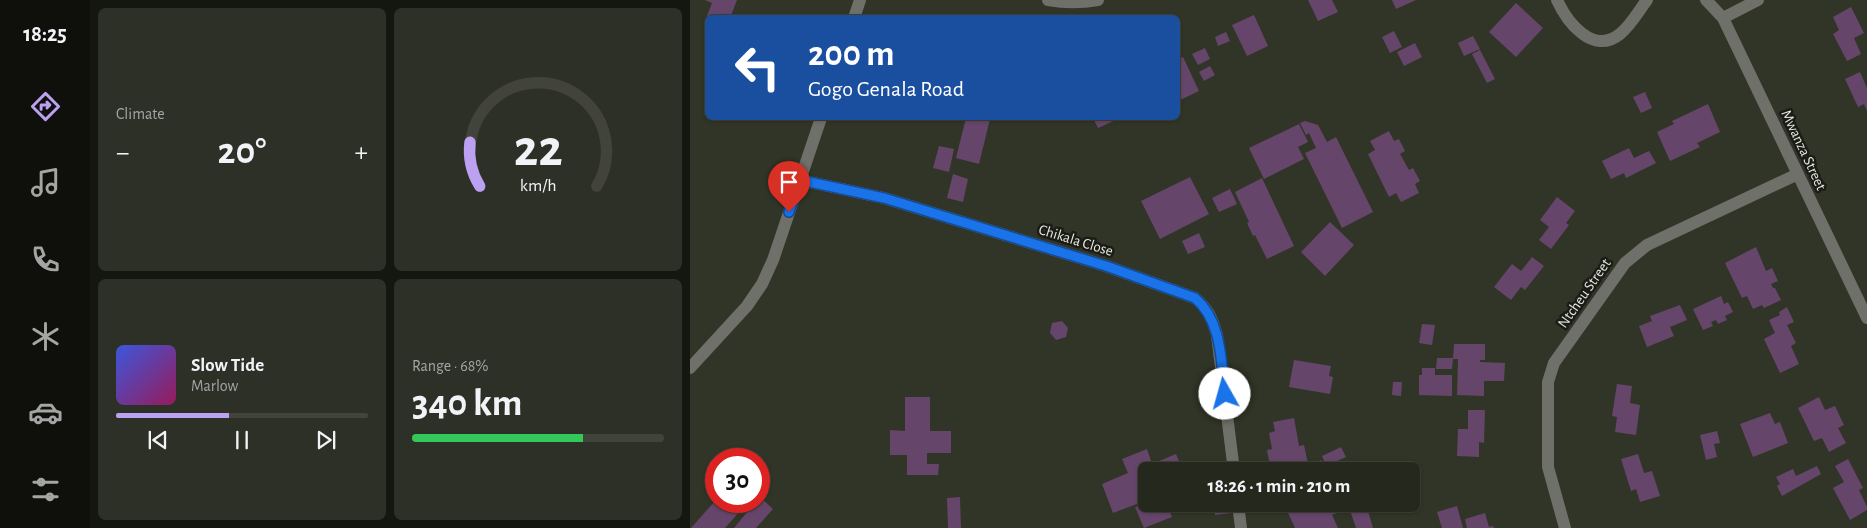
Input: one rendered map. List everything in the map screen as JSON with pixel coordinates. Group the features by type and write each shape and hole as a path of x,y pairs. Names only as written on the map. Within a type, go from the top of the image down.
{"street":[{"path":"855,15 860,0"},
{"path":"1048,0 1086,2 1098,0"},
{"path":"1557,0 1570,23 1582,34 1595,40 1608,40 1618,36 1628,27 1647,0"},
{"name":"Mwanza Street","path":"1706,0 1723,18 1867,318"},
{"path":"1723,18 1758,0"},
{"path":"690,368 747,306 762,284 773,260 820,120"},
{"name":"Ntcheu Street","path":"1565,528 1548,467 1548,382 1554,363 1625,263 1635,254 1647,245 1798,174"},
{"name":"Chikala Close","path":"800,180 884,198 1106,266 1195,298 1205,306 1217,334 1233,462"},
{"path":"1239,512 1241,528"}],"building":[{"path":"705,0 737,0 731,15 707,15 712,3"},
{"path":"1308,0 1332,0 1338,12 1318,21"},
{"path":"1392,0 1416,0 1396,9"},
{"path":"1516,3 1543,28 1516,57 1489,32"},
{"path":"1851,7 1864,33 1854,38 1861,54 1847,61 1833,34 1839,30 1833,17"},
{"path":"1254,15 1268,46 1247,56 1232,25"},
{"path":"1394,31 1402,47 1390,53 1382,37"},
{"path":"1226,32 1230,41 1218,46 1215,37"},
{"path":"1473,36 1480,49 1464,56 1458,43"},
{"path":"1415,43 1422,57 1404,66 1397,52"},
{"path":"1205,48 1210,59 1198,65 1192,54"},
{"path":"1480,50 1495,79 1487,83 1472,54"},
{"path":"1183,57 1199,91 1180,100 1180,58"},
{"path":"1210,66 1215,75 1204,81 1199,72"},
{"path":"1860,72 1867,88 1867,111 1864,104 1858,107 1845,79"},
{"path":"1645,92 1652,108 1641,113 1633,97"},
{"path":"1708,104 1720,132 1697,143 1700,147 1670,161 1657,132 1674,124 1672,121"},
{"path":"966,120 990,120 979,164 956,158"},
{"path":"1094,120 1116,120 1098,128"},
{"path":"1305,121 1318,125 1327,142 1336,137 1373,212 1342,228 1305,153 1316,148 1309,133 1306,135 1300,123"},
{"path":"1299,124 1308,142 1298,147 1304,159 1264,179 1249,148"},
{"path":"1389,131 1394,141 1399,139 1405,151 1400,154 1409,170 1413,168 1420,181 1415,184 1419,193 1401,202 1396,193 1389,197 1368,154 1375,150 1370,141"},
{"path":"939,146 954,149 949,172 933,168"},
{"path":"1629,148 1634,158 1649,151 1656,163 1626,178 1624,173 1611,179 1602,161"},
{"path":"953,174 968,179 963,202 947,198"},
{"path":"1190,177 1209,214 1160,239 1141,201"},
{"path":"1262,178 1294,246 1267,259 1255,235 1253,236 1247,223 1249,222 1235,192"},
{"path":"1230,189 1237,204 1219,212 1212,198"},
{"path":"1557,197 1575,211 1566,223 1569,225 1551,249 1539,240 1549,227 1540,220"},
{"path":"1330,222 1354,245 1325,276 1301,252"},
{"path":"1199,233 1205,247 1188,254 1182,241"},
{"path":"1756,247 1766,271 1772,268 1778,281 1771,284 1781,300 1764,308 1762,305 1753,309 1747,296 1742,298 1725,263"},
{"path":"1532,257 1544,266 1525,290 1521,287 1511,300 1494,287 1512,264 1521,271"},
{"path":"1721,296 1724,304 1728,302 1733,312 1725,316 1727,320 1718,324 1716,320 1711,322 1713,326 1703,330 1693,309"},
{"path":"1680,305 1687,320 1670,327 1674,336 1647,347 1639,326 1652,321 1650,316"},
{"path":"1787,307 1794,322 1787,325 1796,343 1791,346 1799,364 1780,373 1764,339 1775,333 1769,320 1780,315 1779,312"},
{"path":"1062,321 1068,328 1066,337 1056,340 1050,333 1052,323"},
{"path":"1422,324 1435,325 1432,345 1419,343"},
{"path":"1454,344 1485,344 1485,360 1480,360 1480,362 1505,363 1504,381 1484,381 1484,396 1457,395 1458,359 1453,359"},
{"path":"1437,358 1453,358 1452,369 1436,369"},
{"path":"1294,360 1331,366 1329,376 1333,377 1330,394 1289,387"},
{"path":"1422,368 1435,368 1435,375 1452,375 1452,396 1419,395 1419,375 1422,375"},
{"path":"1393,382 1402,382 1401,396 1392,395"},
{"path":"1617,384 1632,386 1630,403 1640,405 1636,435 1615,432 1617,417 1612,416"},
{"path":"905,397 930,397 930,431 951,431 951,453 927,453 927,464 939,464 938,475 907,475 907,455 890,455 890,430 905,431"},
{"path":"1819,397 1825,410 1835,406 1844,425 1838,428 1846,443 1829,452 1822,438 1814,441 1798,408"},
{"path":"1468,410 1485,410 1484,443 1479,442 1479,457 1457,456 1458,429 1468,429"},
{"path":"1770,413 1775,424 1780,422 1788,443 1753,457 1740,424"},
{"path":"1294,418 1299,446 1304,445 1308,462 1269,462 1267,450 1272,449 1269,433 1275,431 1273,422"},
{"path":"1717,431 1720,443 1714,444 1717,457 1706,460 1700,435"},
{"path":"1341,447 1346,457 1335,462 1324,462 1322,456"},
{"path":"1147,449 1151,462 1138,462 1138,504 1113,513 1102,484 1128,473 1122,459"},
{"path":"1176,454 1179,462 1157,462"},
{"path":"1638,454 1644,473 1652,471 1660,496 1640,502 1636,489 1631,491 1621,459"},
{"path":"1848,459 1863,488 1859,490 1867,507 1867,510 1850,520 1833,488 1844,482 1835,466"},
{"path":"1817,466 1821,474 1782,496 1777,486 1780,484 1776,477 1793,469 1796,476"},
{"path":"960,497 961,528 948,528 947,498"},
{"path":"1138,506 1138,512 1170,512 1172,517 1144,528 1135,507"},
{"path":"1457,506 1463,528 1442,528 1437,512"},
{"path":"705,512 738,513 725,528 691,528"},
{"path":"1215,512 1232,512 1232,513 1215,515"},
{"path":"1288,512 1339,512 1332,515 1338,528 1295,528"},
{"path":"1351,512 1368,512 1373,528 1356,528"},
{"path":"746,513 769,513 756,528 734,528"},
{"path":"1485,513 1489,527 1493,526 1494,528 1467,528 1465,519"}],"route":[{"path":"789,212 800,180 884,198 1106,266 1195,298 1205,306 1217,334 1225,394"}]}
